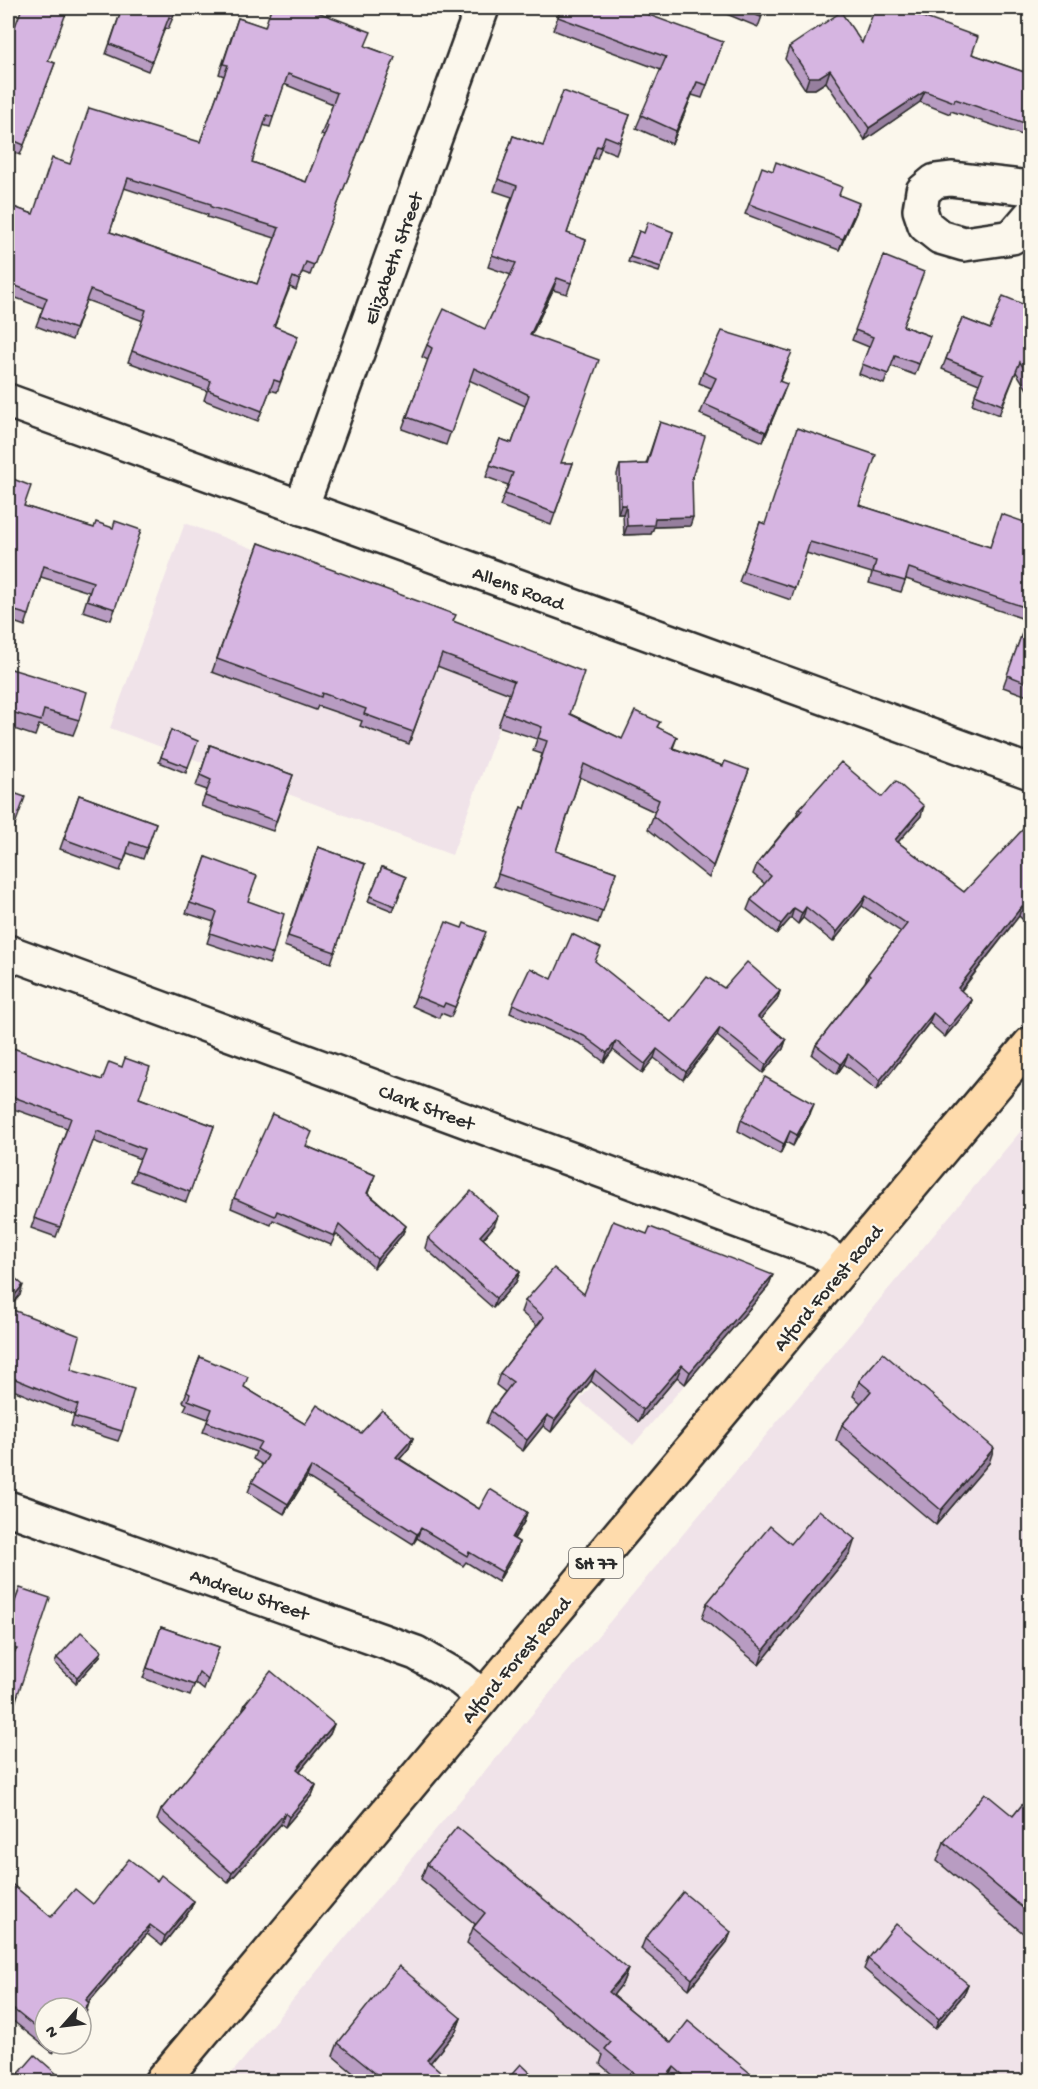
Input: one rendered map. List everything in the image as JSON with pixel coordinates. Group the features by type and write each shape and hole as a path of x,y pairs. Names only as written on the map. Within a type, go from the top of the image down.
{"main road":[{"name":"Alford Forest Road","path":"161,2082 1030,1044"}],"street":[{"name":"Elizabeth Street","path":"301,508 480,8"},
{"path":"1030,188 951,179 935,181 923,191 920,210 925,225 940,237 964,244 1012,237 1030,216"},
{"name":"Allens Road","path":"8,401 1030,772"},
{"name":"Clark Street","path":"8,952 820,1251 844,1267"},
{"name":"Andrew Street","path":"8,1508 416,1653 461,1679 483,1697"}],"shaded area":[{"path":"185,523 527,651 452,855 110,728"},
{"path":"1030,1120 1030,2081 225,2081"},
{"path":"709,1258 764,1292 633,1445 579,1400"}],"building":[{"path":"22,8 68,8 48,61 55,63 24,145 8,138 8,45"},
{"path":"122,8 177,8 172,19 169,17 152,61 110,44"},
{"path":"271,8 307,8 371,32 365,46 395,57 314,265 306,262 299,280 293,277 274,326 298,336 280,382 274,380 262,411 208,390 211,381 132,351 146,310 90,290 75,329 40,316 47,298 8,283 8,205 33,214 52,158 70,164 89,108 200,142 228,65 223,64 238,18 265,27","holes":["288,74 337,93 325,125 328,126 306,182 252,162 267,115 273,117","128,178 279,228 257,284 110,232"]},
{"path":"561,8 630,8 723,42 707,85 697,82 676,131 641,115 666,57 558,17"},
{"path":"738,8 765,8 761,17"},
{"path":"875,8 898,8 978,37 972,54 1024,72 1030,53 1030,125 925,91 869,128 830,70 819,77 809,77 789,47 841,12 862,43"},
{"path":"563,91 630,115 620,142 605,136 601,147 597,146 567,233 586,240 571,283 557,278 530,335 599,360 561,463 573,463 555,513 505,494 513,473 490,465 500,439 512,443 529,395 474,368 451,433 407,417 432,348 427,345 444,309 485,329 516,263 492,255 517,186 498,179 513,136 543,146"},
{"path":"776,162 842,187 839,195 859,203 843,239 749,204 762,167 773,171"},
{"path":"648,222 673,232 661,267 630,257 639,231 644,233"},
{"path":"884,256 924,272 903,326 930,336 919,364 895,356 888,374 862,364 873,337 855,330"},
{"path":"1003,296 1030,307 1030,329 1026,340 1030,342 1030,378 1020,362 1002,405 975,394 983,374 946,359 962,318 990,329"},
{"path":"722,331 792,352 779,381 787,384 766,432 704,404 716,378 703,372"},
{"path":"660,422 705,436 692,478 693,517 655,518 654,525 627,526 626,505 621,505 620,465 647,464"},
{"path":"797,428 876,455 859,505 990,547 1001,514 1030,524 1030,609 909,568 905,581 873,572 876,561 810,542 795,588 743,571 760,522 765,524"},
{"path":"8,477 31,486 24,506 94,528 96,522 113,528 115,521 141,530 115,609 87,600 93,582 44,566 29,615 8,609"},
{"path":"259,543 456,615 453,621 584,672 570,714 622,739 635,711 660,722 657,727 677,737 672,748 723,766 725,761 749,770 713,866 653,816 659,800 584,764 556,851 616,872 603,911 498,874 521,807 525,809 547,741 538,738 542,727 503,713 514,681 442,654 413,732 364,714 366,709 322,693 321,697 217,659"},
{"path":"1030,611 1030,684 1007,675"},
{"path":"8,668 87,692 79,720 44,710 41,721 8,711"},
{"path":"171,730 198,741 188,767 161,757"},
{"path":"210,745 293,775 276,821 205,796 211,780 200,775"},
{"path":"841,762 882,797 896,781 924,806 895,840 964,892 1026,826 1030,831 1029,912 1022,906 958,988 972,1000 949,1027 933,1013 880,1080 848,1054 841,1064 816,1045 907,924 866,896 837,932 806,907 802,913 794,908 781,924 751,900 771,876 757,864 802,810 799,809"},
{"path":"8,791 25,797 8,844"},
{"path":"79,795 156,823 147,848 130,842 124,861 64,839"},
{"path":"318,847 365,864 335,952 288,936"},
{"path":"206,857 257,876 248,901 284,914 273,954 210,933 217,912 190,903"},
{"path":"382,867 406,877 395,906 370,896"},
{"path":"446,922 462,928 464,923 486,932 455,1007 445,1003 443,1007 416,996"},
{"path":"572,934 601,948 595,961 671,1022 707,977 724,988 747,962 780,991 758,1017 786,1040 766,1065 720,1028 686,1072 657,1049 645,1064 616,1041 607,1053 584,1036 513,1004 530,968 552,979"},
{"path":"13,1048 102,1080 109,1062 122,1067 125,1058 150,1067 139,1098 214,1126 190,1192 135,1171 144,1149 97,1131 60,1227 34,1218 71,1118 8,1095 8,1049"},
{"path":"765,1077 814,1104 797,1135 790,1131 784,1144 741,1120"},
{"path":"272,1114 312,1132 306,1146 375,1175 367,1193 406,1226 377,1259 339,1225 334,1236 277,1211 275,1216 234,1198"},
{"path":"471,1191 498,1216 480,1236 520,1272 496,1298 428,1238"},
{"path":"613,1221 647,1234 650,1227 773,1275 690,1372 682,1365 643,1410 595,1370 555,1420 547,1415 527,1440 491,1411 513,1382 500,1373 544,1317 525,1301 554,1268 584,1294"},
{"path":"8,1272 23,1285 8,1303"},
{"path":"8,1308 80,1336 71,1370 134,1389 122,1431 74,1417 78,1405 8,1376"},
{"path":"883,1353 994,1448 941,1510 842,1425 871,1391 859,1381"},
{"path":"200,1357 248,1377 244,1387 305,1424 317,1405 361,1433 382,1410 413,1438 396,1457 479,1509 490,1489 527,1512 512,1538 519,1542 502,1572 469,1552 467,1556 421,1528 417,1534 311,1467 288,1504 252,1482 268,1456 257,1449 261,1442 207,1422 212,1409 188,1400 190,1394 187,1392"},
{"path":"819,1510 855,1539 764,1650 707,1603 770,1526 791,1544"},
{"path":"20,1588 50,1598 18,1694 8,1707 8,1660 17,1649 8,1646 8,1602 14,1604"},
{"path":"161,1627 219,1647 208,1680 199,1672 194,1685 147,1668"},
{"path":"81,1632 102,1651 77,1677 57,1658"},
{"path":"271,1671 334,1724 297,1769 316,1785 289,1817 285,1813 232,1873 161,1810 247,1705 245,1704"},
{"path":"985,1793 1013,1816 1030,1795 1030,1914 944,1842"},
{"path":"457,1827 628,1969 609,1992 671,2043 688,2021 756,2078 753,2082 691,2082 674,2067 662,2082 645,2082 605,2049 611,2042 473,1928 485,1913 427,1864"},
{"path":"129,1859 157,1881 161,1875 194,1901 165,1936 150,1925 89,1996 33,1996 33,2025 8,2005 8,1928 13,1921 8,1916 8,1881 51,1917 75,1889 93,1904"},
{"path":"683,1892 731,1932 692,1979 645,1939"},
{"path":"896,1924 968,1984 939,2019 868,1959"},
{"path":"399,1966 461,2018 427,2060 453,2082 386,2082 338,2043"},
{"path":"36,2056 66,2082 19,2082 15,2078"},
{"path":"521,2064 540,2082 505,2082"}]}
